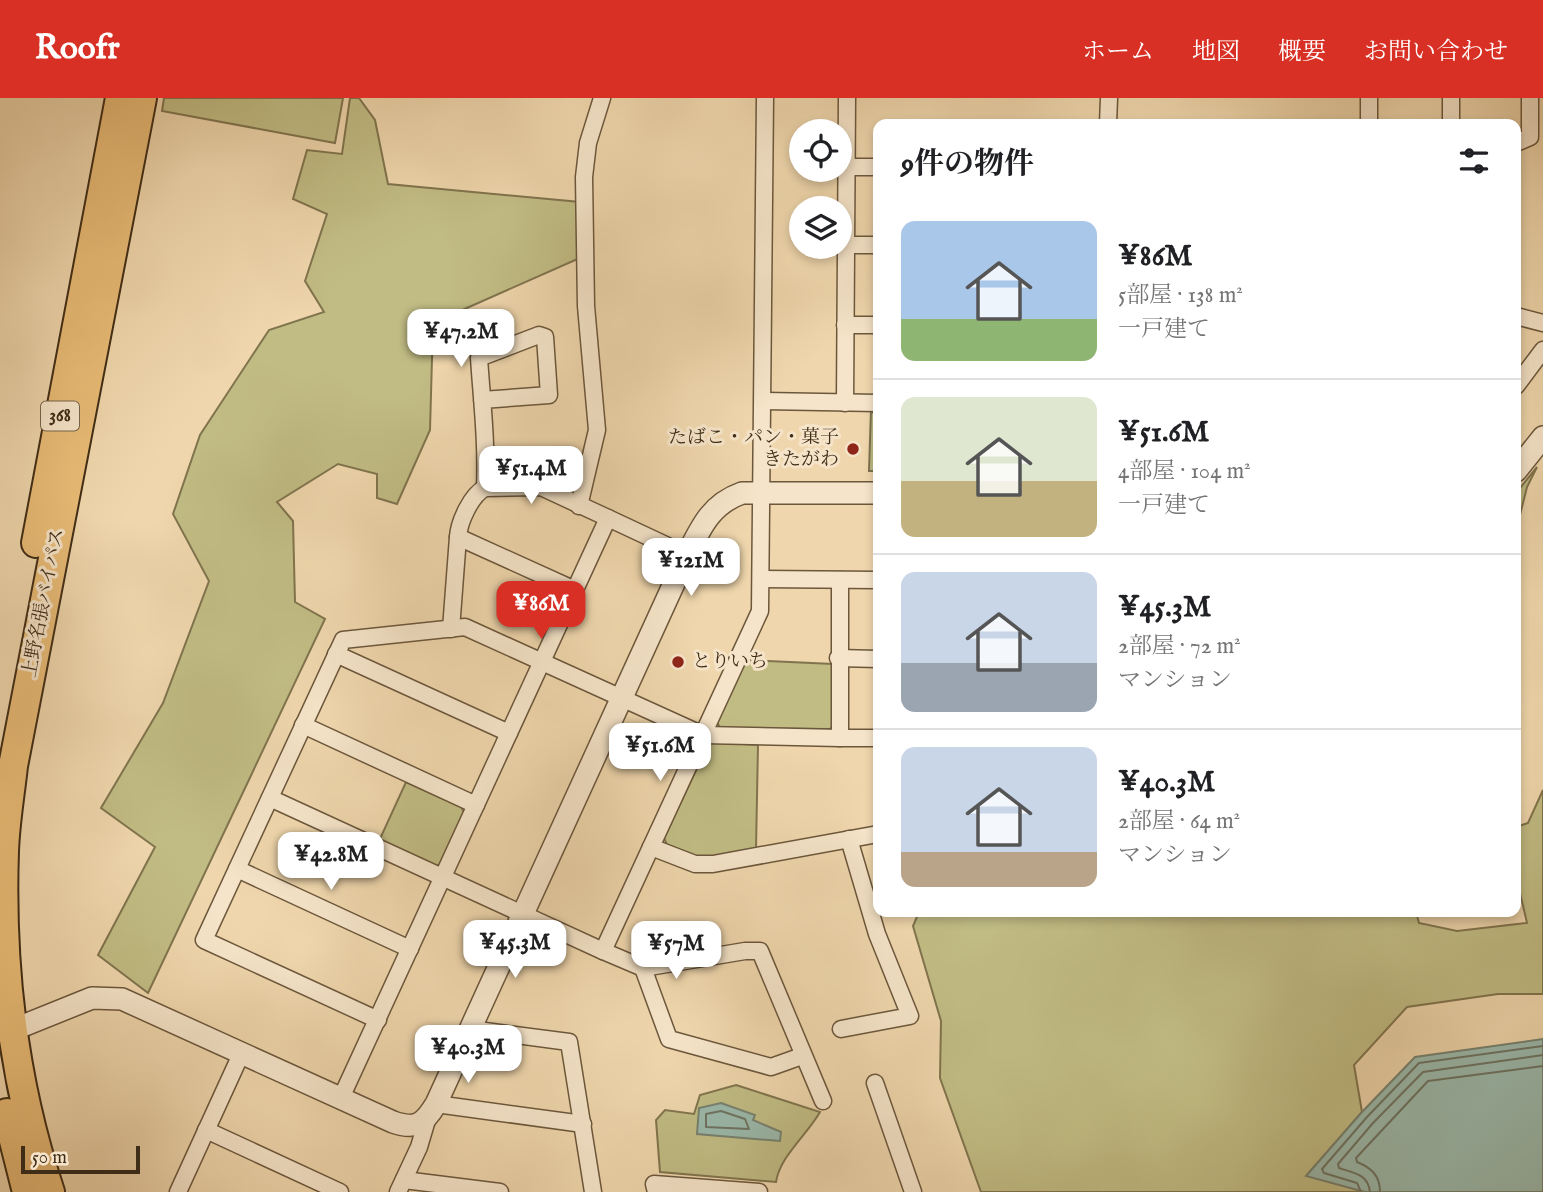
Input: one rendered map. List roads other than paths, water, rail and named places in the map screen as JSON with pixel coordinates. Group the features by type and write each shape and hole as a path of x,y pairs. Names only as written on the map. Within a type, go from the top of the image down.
{"highway":[{"name":"上野名張バイパス","path":"0,734 120,98"},
{"name":"上野名張バイパス","path":"50,1192 21,1092 10,1031 4,934 4,861 13,766 142,98"},
{"path":"0,1081 27,1192"}],"street":[{"path":"579,506 597,430 586,306 584,177 588,143 602,98"},
{"path":"603,951 758,617 761,604 765,98"},
{"path":"847,98 847,119"},
{"path":"1108,119 1109,98"},
{"path":"1369,98 1369,119"},
{"path":"1451,98 1451,119"},
{"path":"1521,141 1530,137 1530,98"},
{"path":"852,167 873,167"},
{"path":"852,245 873,245"},
{"path":"845,403 846,259"},
{"path":"1521,317 1543,323"},
{"path":"845,325 873,325"},
{"path":"482,400 549,395 545,337 539,335 478,358 482,400 487,445 485,488"},
{"path":"1521,379 1543,350"},
{"path":"764,401 873,403"},
{"path":"1521,465 1543,437"},
{"path":"451,629 457,537 474,497 478,491 485,488 541,487 687,555"},
{"path":"500,1192 401,1186 431,1112 701,527 723,501 742,493 873,493"},
{"path":"341,1098 608,518"},
{"path":"457,537 575,590"},
{"path":"762,579 873,580"},
{"path":"839,580 840,738"},
{"path":"378,1020 204,940 343,640 465,627 703,735 873,738"},
{"path":"336,654 509,733"},
{"path":"838,658 873,659"},
{"path":"303,725 476,805"},
{"path":"270,798 643,968 745,951 761,951 802,1056 823,1101"},
{"path":"651,847 695,864 713,864 873,835"},
{"path":"841,1029 910,1016 877,934 849,839"},
{"path":"237,869 410,949"},
{"path":"643,968 669,1039 771,1067 802,1056"},
{"path":"10,1031 92,998 107,997 128,1001 404,1126 415,1125 431,1112 583,1124"},
{"path":"470,1029 569,1042 593,1192"},
{"path":"178,1192 242,1052"},
{"path":"875,1083 913,1192"},
{"path":"206,1130 340,1192"},
{"path":"656,1192 654,1184 759,1192"}],"water":[{"path":"1543,1039 1543,1192 1365,1192 1306,1176 1415,1057"},
{"path":"721,1103 755,1115 753,1120 781,1132 780,1141 697,1134 699,1108"}],"place":[{"name":"たばこ・パン・菓子 きたがわ","path":"853,449"},
{"name":"とりいち","path":"678,662"}]}
